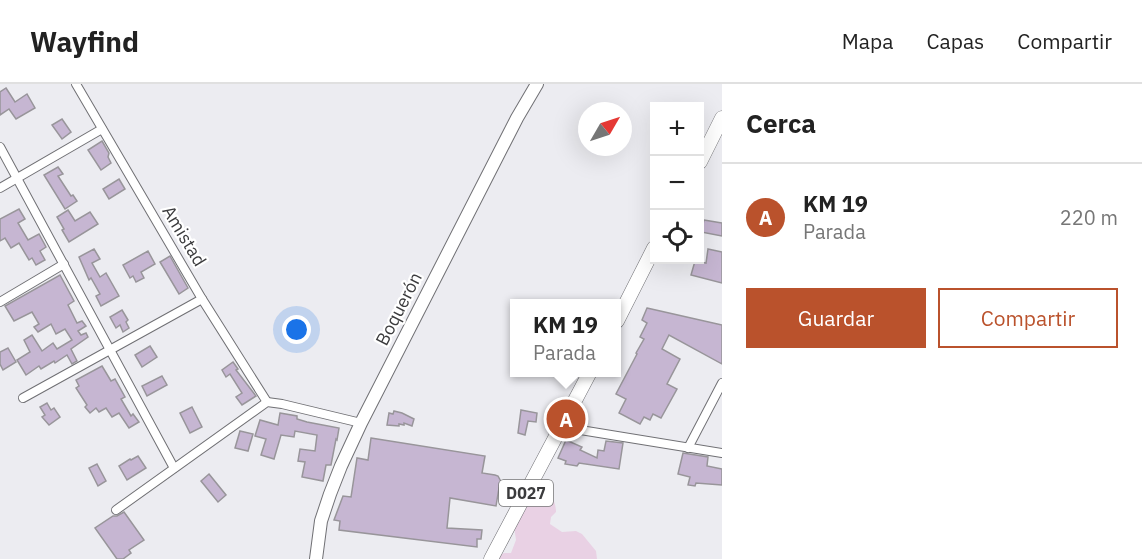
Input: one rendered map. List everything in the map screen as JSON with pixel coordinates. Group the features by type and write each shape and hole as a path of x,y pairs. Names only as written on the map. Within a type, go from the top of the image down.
{"main road":[{"path":"702,156 722,118"},
{"path":"621,313 650,256"},
{"name":"D027","path":"491,559 588,377"}],"street":[{"name":"Amistad","path":"76,84 202,299 267,402"},
{"name":"Boquerón","path":"316,559 321,521 341,466 361,423 517,118 537,84"},
{"path":"0,188 102,129"},
{"path":"0,147 174,468"},
{"path":"0,302 64,264"},
{"path":"23,398 202,299"},
{"path":"688,448 722,383"},
{"path":"116,510 267,402 361,423"},
{"path":"562,428 722,453"}],"shaded area":[{"path":"542,489 550,495 555,505 556,512 551,517 550,524 562,532 576,531 582,534 596,551 597,559 495,559 504,553 511,553 516,540 514,526 529,495"}],"building":[{"path":"6,88 15,102 27,94 35,108 16,119 9,109 0,115 0,92"},
{"path":"62,119 71,132 62,139 52,125"},
{"path":"102,141 109,153 111,163 101,170 88,150"},
{"path":"58,167 63,174 58,176 77,201 65,209 44,175"},
{"path":"119,179 125,189 109,199 103,189"},
{"path":"19,209 25,219 18,223 28,240 39,234 46,247 40,251 45,260 36,265 32,258 29,260 19,243 11,248 5,238 0,241 0,219"},
{"path":"68,210 75,221 90,212 98,224 69,242 57,217"},
{"path":"704,220 722,223 722,236 704,233"},
{"path":"94,249 100,259 92,263 100,277 106,273 119,296 101,306 96,296 100,294 91,278 89,280 79,257"},
{"path":"708,249 722,252 722,283 691,275 694,264 706,263"},
{"path":"148,251 155,264 141,272 144,278 136,282 133,276 130,278 123,265"},
{"path":"170,256 188,288 179,294 160,262"},
{"path":"60,275 74,301 68,305 77,323 82,321 86,326 78,331 81,335 86,333 88,337 71,349 77,361 72,364 67,355 41,369 39,366 26,375 17,360 30,352 24,340 32,335 42,351 53,343 57,349 72,340 65,329 56,334 51,324 38,332 34,327 39,324 32,312 14,321 5,306"},
{"path":"647,308 722,325 722,364 669,335 662,349 680,359 667,384 677,389 661,418 653,414 650,420 644,417 640,424 619,413 626,399 616,394 644,339 640,337 647,323 642,320"},
{"path":"122,310 128,320 126,322 129,328 123,332 120,325 116,328 110,317"},
{"path":"150,346 157,357 142,367 135,355"},
{"path":"8,348 16,362 3,370 0,364 0,352"},
{"path":"233,362 238,369 236,370 256,396 242,405 236,397 242,393 230,374 226,377 222,370"},
{"path":"102,366 111,381 115,379 125,397 121,399 131,416 133,414 139,422 129,428 119,413 112,417 106,408 99,412 96,408 90,413 76,388 79,386 76,380"},
{"path":"162,376 167,385 147,396 142,386"},
{"path":"47,403 51,410 54,408 60,417 49,425 42,417 45,415 40,407"},
{"path":"192,407 202,427 190,433 180,413"},
{"path":"521,410 537,413 536,422 528,421 525,435 518,433"},
{"path":"394,411 414,419 412,426 404,423 399,426 387,425 389,413 393,414"},
{"path":"280,413 297,416 297,419 307,422 339,428 331,465 326,465 323,481 302,477 305,462 298,461 300,449 315,451 317,435 295,431 294,437 281,435 274,459 261,455 266,439 255,436 260,420 278,425"},
{"path":"240,431 253,434 248,451 235,448"},
{"path":"371,438 485,456 482,473 498,476 505,489 499,488 496,506 450,498 447,528 482,530 481,539 477,539 477,547 339,530 340,521 334,520 343,496 351,497 357,458 368,460"},
{"path":"566,440 582,447 580,450 597,458 598,450 604,451 606,441 623,443 619,469 579,463 577,466 565,464 566,461 558,458"},
{"path":"683,453 708,457 707,466 722,469 722,485 696,483 695,486 688,485 690,477 678,474"},
{"path":"138,456 146,468 127,480 119,466"},
{"path":"97,464 106,481 98,486 89,468"},
{"path":"209,474 226,495 218,502 201,481"},
{"path":"124,512 144,540 129,550 131,553 123,559 117,559 95,528 113,516"}],"place":[{"name":"KM 19","path":"566,419"}]}
